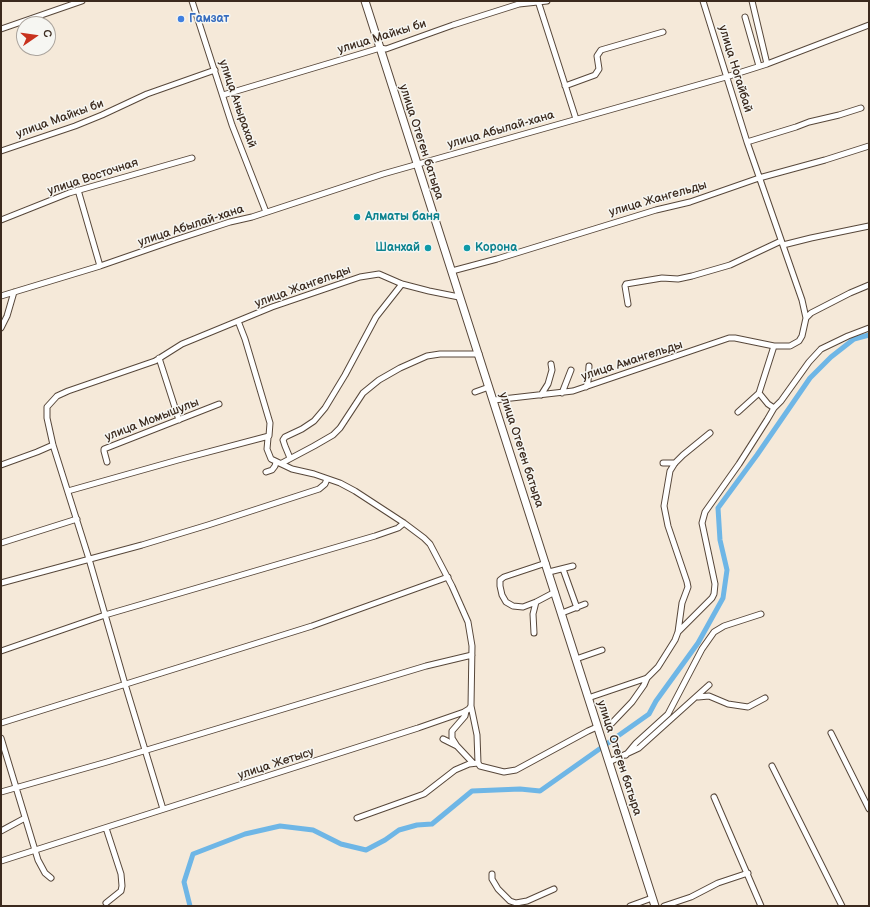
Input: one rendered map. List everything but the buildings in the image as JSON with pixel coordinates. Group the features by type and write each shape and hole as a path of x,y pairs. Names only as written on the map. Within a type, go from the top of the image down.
{"main road":[{"name":"улица Отеген батыра","path":"365,1 655,906"}],"street":[{"path":"1,30 82,1"},
{"name":"улица Анырахай","path":"192,1 232,125 266,212"},
{"name":"улица Майкы би","path":"223,95 380,48 386,49 453,25 519,4 548,1"},
{"name":"улица Ногайбай","path":"703,1 747,142 802,300 806,318"},
{"path":"752,1 767,64"},
{"path":"538,2 576,119"},
{"path":"745,17 759,66"},
{"name":"улица Абылай-хана","path":"1,296 100,266 175,240 383,174 726,77 767,64 869,25"},
{"path":"565,86 598,73 599,69 597,56 600,50 663,32"},
{"name":"улица Майкы би","path":"1,151 82,123 147,94 214,70"},
{"path":"747,142 809,122 860,108"},
{"name":"улица Жангельды","path":"452,271 497,259 656,210 690,202 759,178 869,146"},
{"name":"улица Восточная","path":"1,220 78,190 192,158"},
{"path":"78,190 100,266"},
{"path":"628,304 626,284 662,278 678,279 730,265 782,243 869,226"},
{"name":"улица Жангельды","path":"163,810 77,519 53,445 46,412 47,407 57,396 159,358 182,344 238,321 314,291 360,276 379,274 402,284 459,297"},
{"path":"290,458 283,440 285,437 302,429 314,421 325,408 345,375 376,317 402,284"},
{"path":"806,318 818,309 850,293 869,286"},
{"path":"1,328 7,316 14,292"},
{"name":"улица Амангельды","path":"494,400 562,393 586,387 729,338 774,346 790,346 799,341 802,336 806,318"},
{"path":"238,321 245,339 270,423 266,437 269,454 272,459 292,469 314,474 340,483 355,491 404,523 430,544 448,578 468,622 472,646 471,706 477,735 476,763"},
{"path":"612,723 632,702 647,678 658,667 678,632 712,598 714,594 714,584 702,523 705,512 739,464 774,408 781,401 801,372 821,349 869,328"},
{"path":"738,412 759,393 774,346"},
{"path":"266,472 272,470 279,463 333,435 340,428 363,393 379,380 400,368 427,356 440,354 479,354"},
{"path":"159,358 179,420"},
{"path":"541,395 548,384 552,370 551,364"},
{"path":"586,387 589,366"},
{"path":"562,393 571,370"},
{"path":"475,392 489,387"},
{"path":"759,393 768,404 774,408"},
{"name":"улица Момышулы","path":"107,462 104,449 219,404"},
{"path":"678,632 682,603 688,587 664,511 670,471 683,455 710,433"},
{"path":"68,491 266,437"},
{"path":"1,465 53,445"},
{"path":"663,463 675,463"},
{"path":"1,583 142,545 208,525 319,489 326,484 327,479"},
{"path":"1,543 77,519"},
{"path":"1,651 105,615 375,536 398,528 404,523"},
{"path":"546,563 504,577 500,580 502,595 506,602 513,606 523,607 555,592"},
{"path":"549,572 573,566"},
{"path":"563,569 577,608"},
{"path":"1,723 312,626 448,578"},
{"path":"534,633 533,614 536,602"},
{"path":"562,613 585,604"},
{"path":"626,755 636,743 668,714 702,649 714,632 724,626 761,614"},
{"path":"576,659 602,650"},
{"path":"1,792 426,666 472,655"},
{"path":"588,698 647,678"},
{"path":"609,762 639,748 709,685"},
{"path":"697,697 709,696 728,704 748,706 765,698"},
{"name":"улица Жетысу","path":"2,860 306,765 466,711 471,706"},
{"path":"466,711 465,716 452,731 452,738 457,746 480,766 510,772 588,731 597,728"},
{"path":"830,733 869,808"},
{"path":"1,738 34,850 41,866 51,878"},
{"path":"442,739 457,746"},
{"path":"357,818 424,794 455,770 476,763"},
{"path":"772,766 842,906"},
{"path":"714,797 761,906"},
{"path":"1,832 25,818"},
{"path":"106,828 121,874 122,886 121,891 106,903"},
{"path":"664,906 691,897 718,883 748,873"},
{"path":"492,874 492,879 498,889 510,901 516,903 527,901 554,889"},
{"path":"630,906 652,898"}],"waterway":[{"path":"190,906 184,882 193,854 245,834 280,826 313,830 341,844 366,850 385,840 399,830 417,825 432,824 472,791 520,789 540,791 649,714 656,701 698,643 723,598 727,570 720,540 718,508 757,455 810,378 831,357 854,339 869,335"}],"place":[{"name":"Гамзат","path":"181,19"},
{"name":"Алматы баня","path":"357,217"},
{"name":"Шанхай","path":"428,248"},
{"name":"Корона","path":"467,248"}]}
